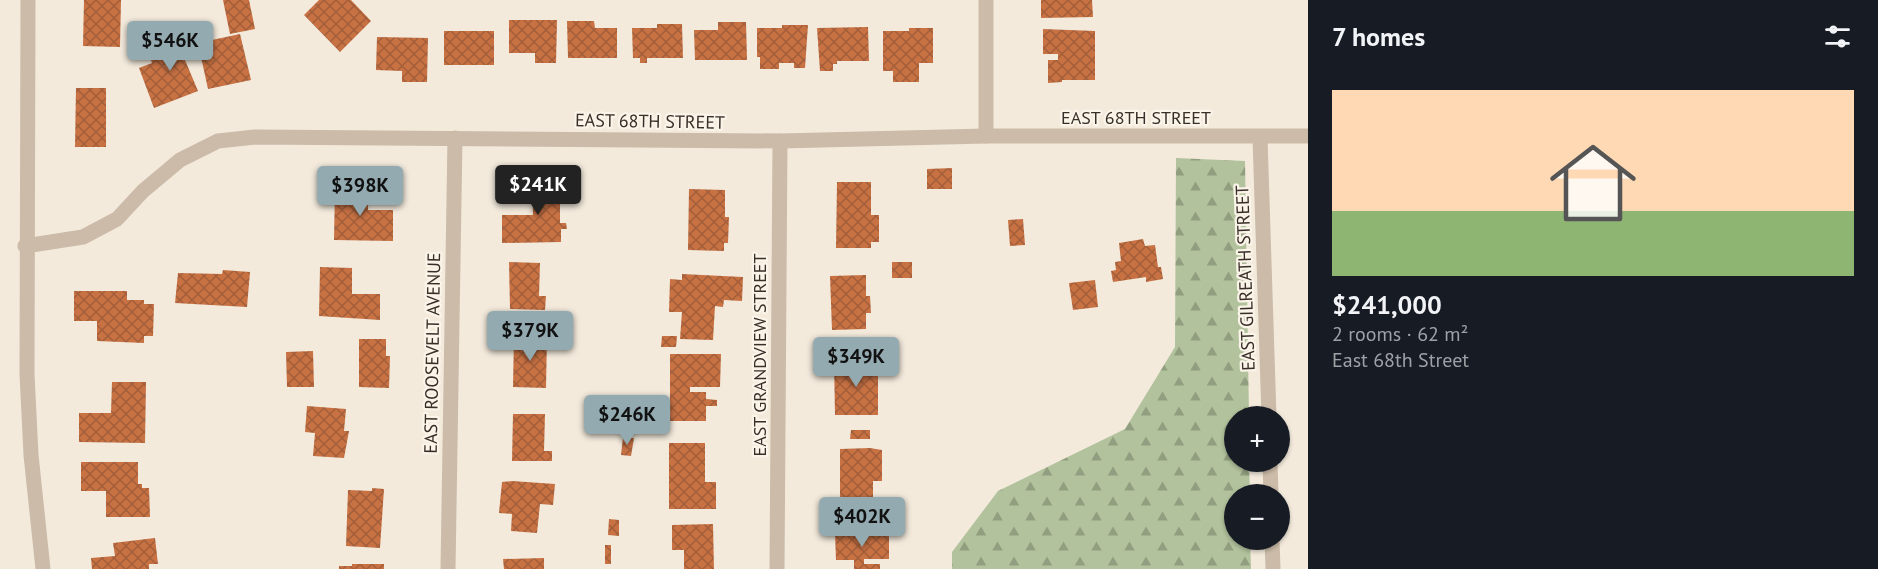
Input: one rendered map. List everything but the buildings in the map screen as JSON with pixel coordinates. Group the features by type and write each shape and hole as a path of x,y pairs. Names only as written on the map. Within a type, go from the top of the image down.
{"street":[{"path":"28,0 26,246 31,455 43,569"},
{"path":"986,0 986,136"},
{"name":"EAST 68TH STREET","path":"26,246 83,237 117,219 143,191 180,160 218,141 255,137 780,141 986,136 1260,138 1308,136"},
{"name":"EAST ROOSEVELT AVENUE","path":"448,569 455,138"},
{"name":"EAST GILREATH STREET","path":"1260,138 1269,406"},
{"name":"EAST GRANDVIEW STREET","path":"777,569 780,141"},
{"path":"1272,550 1273,569"}],"green space":[{"path":"1176,158 1245,161 1249,406 1224,406 1224,472 1249,472 1250,484 1224,484 1224,550 1250,550 1251,569 952,569 952,552 998,491 1125,429 1175,347"}]}
